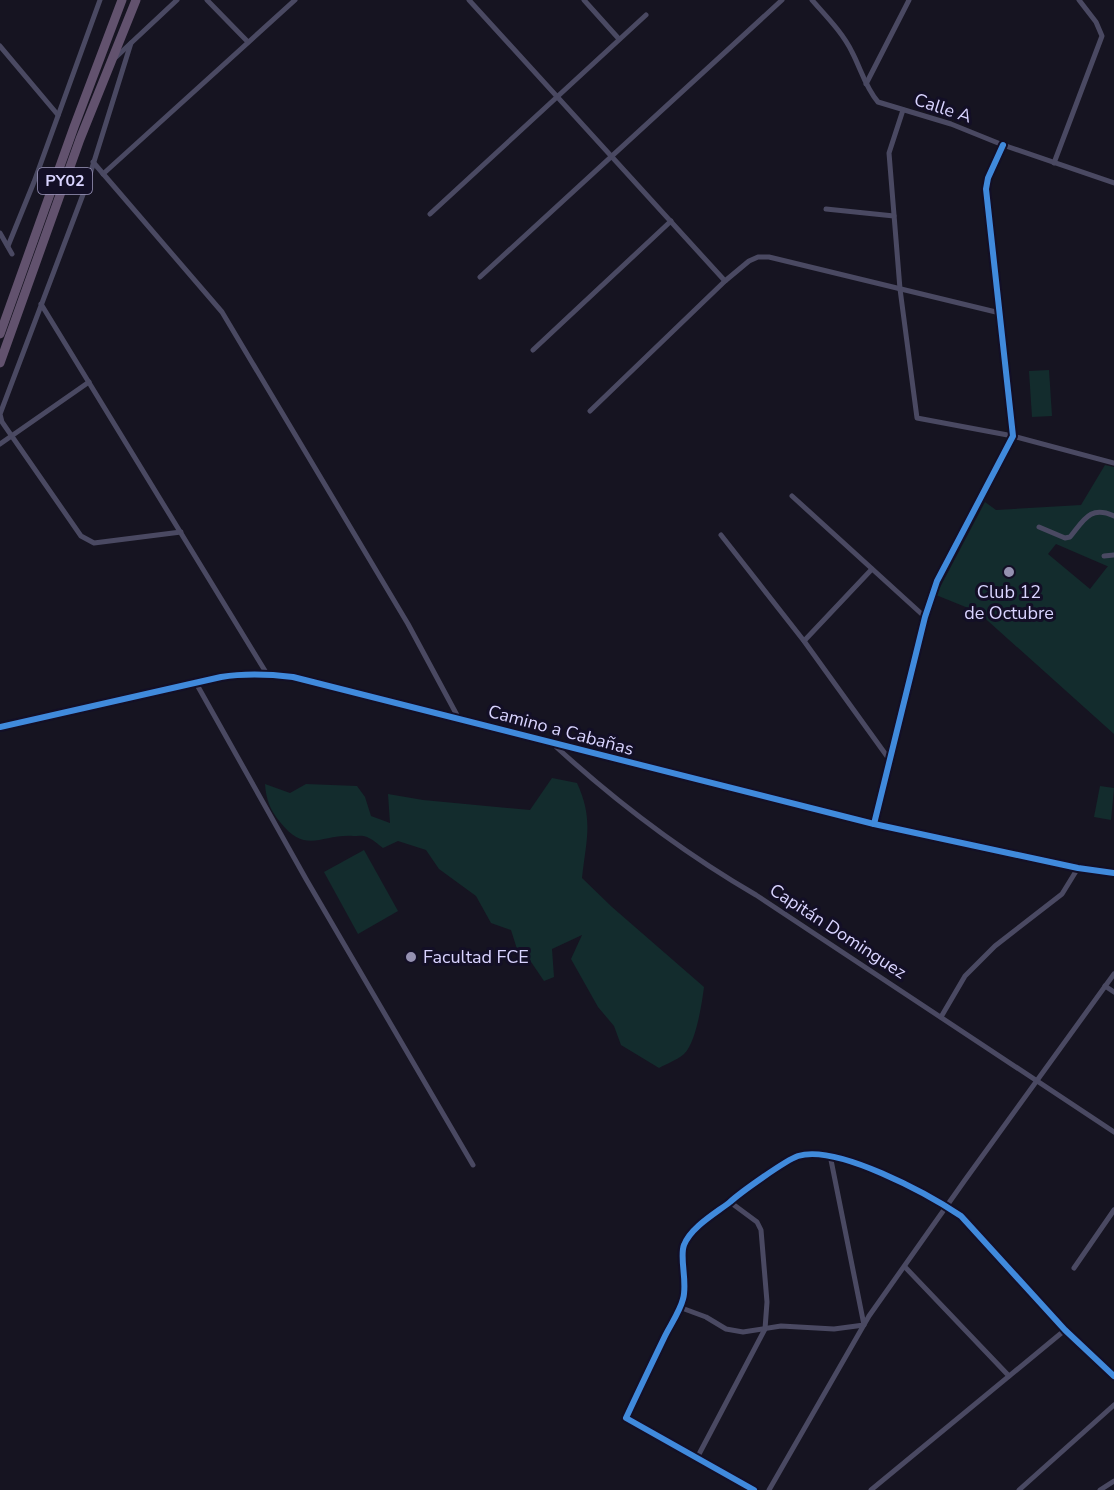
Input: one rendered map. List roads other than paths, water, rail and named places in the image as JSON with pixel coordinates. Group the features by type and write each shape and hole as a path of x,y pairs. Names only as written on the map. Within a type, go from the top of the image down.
{"highway":[{"name":"PY02","path":"0,334 122,0"},
{"name":"PY02","path":"0,363 80,139 136,0"}],"street":[{"path":"8,246 100,0"},
{"path":"111,62 177,0"},
{"path":"207,0 248,42"},
{"path":"103,174 295,0"},
{"path":"469,0 725,280"},
{"path":"584,0 619,39"},
{"path":"480,277 782,0"},
{"name":"Calle A","path":"813,0 844,38 866,84 878,102 951,124 1003,145 1114,183"},
{"path":"866,84 909,0"},
{"path":"1054,163 1102,36 1096,22 1082,2 1090,0"},
{"path":"430,214 646,15"},
{"path":"131,43 87,184 0,414 2,422 86,540 94,543 181,532"},
{"path":"0,46 58,116"},
{"path":"903,110 889,153 900,289 917,418 1013,436 1114,463"},
{"path":"874,825 925,618 938,581 1013,436 986,189 988,178 1003,145"},
{"path":"93,162 222,312 408,624 458,717"},
{"path":"826,208 894,216"},
{"path":"533,350 671,221"},
{"path":"0,233 12,254"},
{"path":"590,411 725,280 749,261 758,257 769,257 1000,313"},
{"path":"41,304 267,674"},
{"path":"0,444 89,382"},
{"path":"792,496 925,618"},
{"path":"1039,527 1065,538 1070,537 1087,517 1095,512 1105,512 1114,516"},
{"path":"721,535 804,640 889,759"},
{"path":"1104,556 1114,555"},
{"path":"804,640 872,569"},
{"name":"Camino a Cabañas","path":"0,727 244,673 293,677 458,717 553,744 874,825 1078,868 1114,873"},
{"path":"196,683 306,879 423,1076 473,1166"},
{"name":"Capitán Dominguez","path":"553,744 585,774 647,824 709,868 756,895 1114,1132"},
{"path":"941,1017 965,976 995,946 1062,894 1078,868"},
{"path":"770,1490 864,1325 1114,974"},
{"path":"1105,986 1114,992"},
{"path":"830,1155 864,1325"},
{"path":"754,1490 626,1418 684,1298 686,1273 684,1245 693,1232 730,1202 796,1156 830,1155 870,1168 947,1206 961,1216 1065,1330 1114,1377"},
{"path":"697,1458 765,1329 767,1302 760,1230 757,1222 730,1202"},
{"path":"1074,1268 1114,1210"},
{"path":"905,1266 1009,1376"},
{"path":"679,1307 706,1317 726,1329 743,1332 781,1326 834,1329 864,1325"},
{"path":"871,1490 1065,1330"},
{"path":"1018,1490 1114,1405"},
{"path":"1100,1490 1114,1480"}],"place":[{"name":"Club 12 de Octubre","path":"1009,572"},
{"name":"Facultad FCE","path":"411,957"}]}
